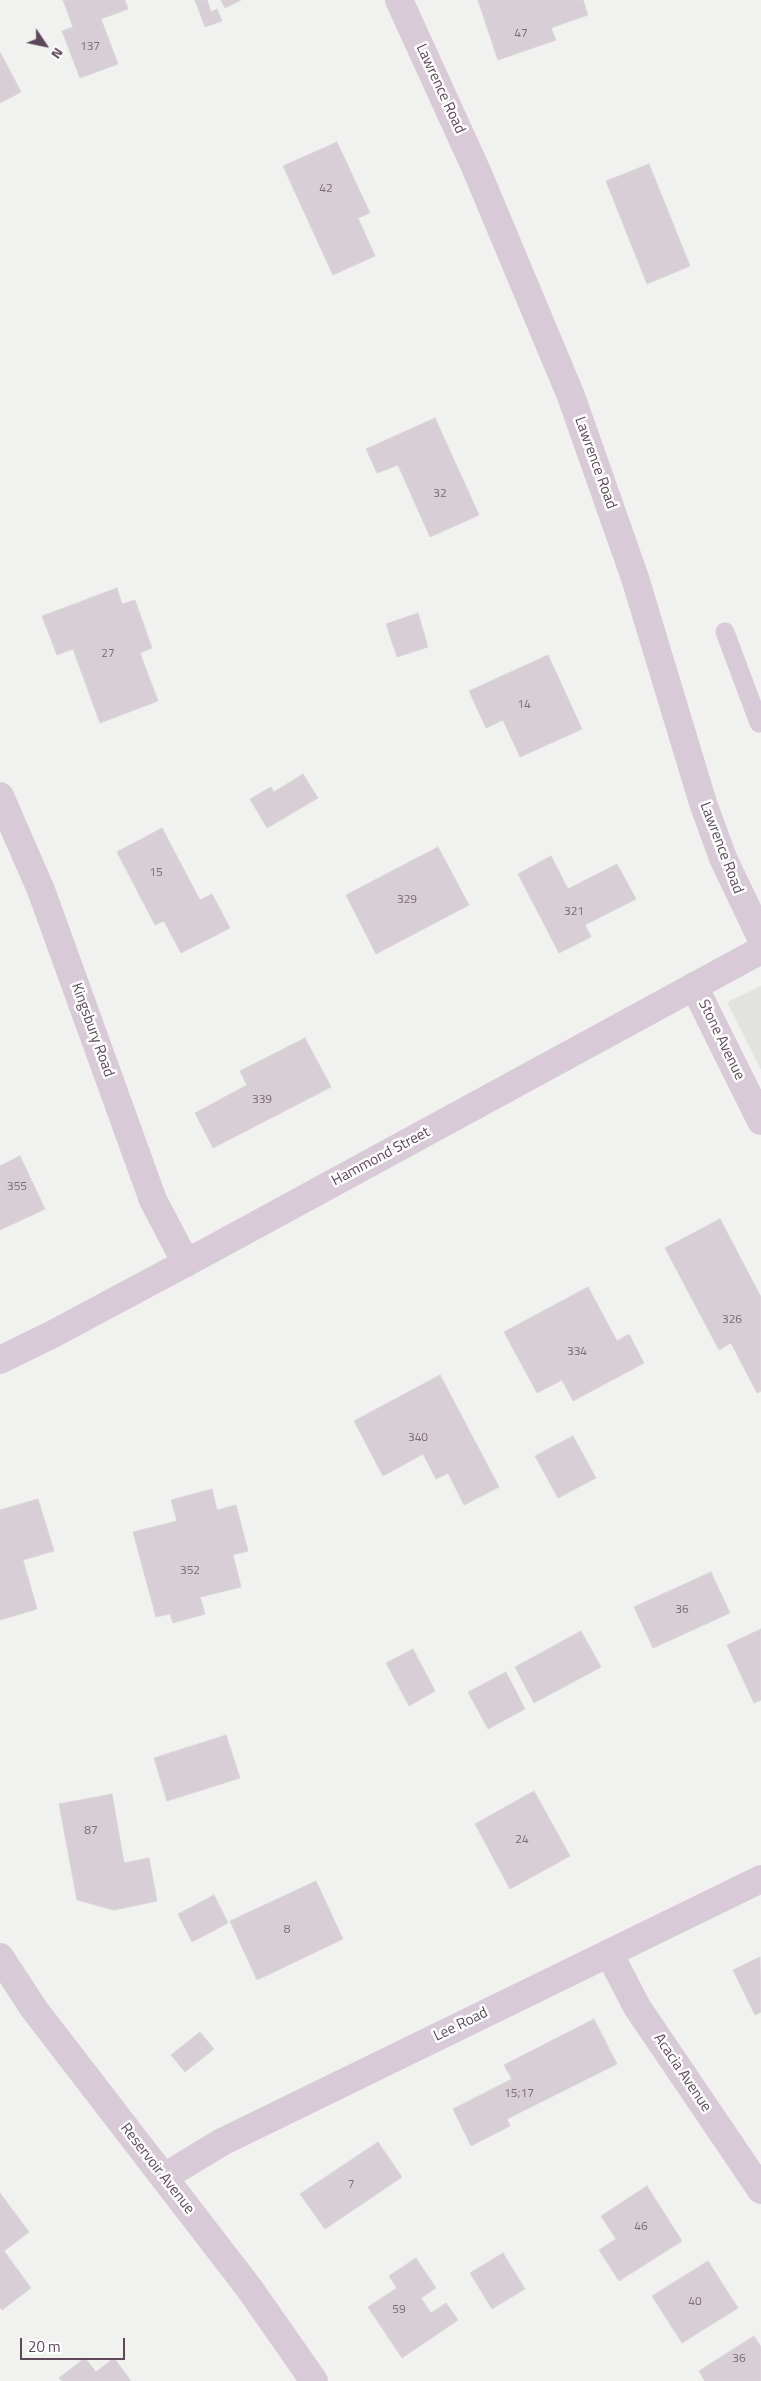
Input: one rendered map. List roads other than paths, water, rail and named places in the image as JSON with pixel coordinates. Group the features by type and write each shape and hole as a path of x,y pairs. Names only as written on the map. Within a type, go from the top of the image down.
{"street":[{"name":"Lawrence Road","path":"399,0 476,169 571,396 635,578 703,803 723,858 761,938"},
{"name":"Kingsbury Road","path":"0,796 41,890 153,1200 168,1232 186,1263"},
{"name":"Hammond Street","path":"0,1360 186,1263 761,950"},
{"name":"Stone Avenue","path":"694,986 761,1121"},
{"name":"Lee Road","path":"164,2177 222,2142 761,1878"},
{"name":"Acacia Avenue","path":"609,1953 637,2007 761,2190"},
{"name":"Reservoir Avenue","path":"0,1957 34,2009 249,2288 314,2381"}],"lane":[{"path":"725,632 758,723"}]}
